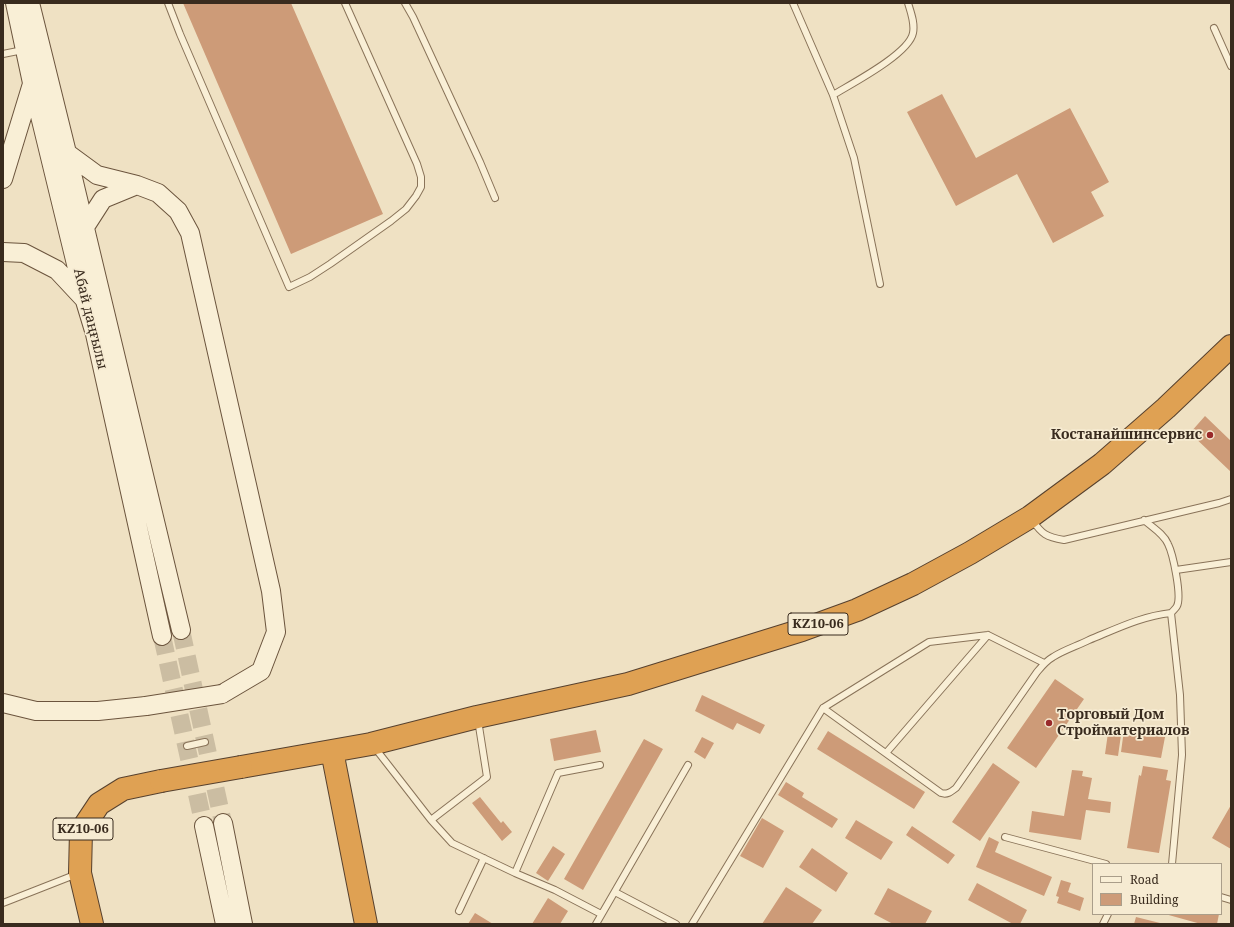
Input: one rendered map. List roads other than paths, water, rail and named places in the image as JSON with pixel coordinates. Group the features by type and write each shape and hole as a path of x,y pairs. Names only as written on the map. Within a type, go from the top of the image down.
{"highway":[{"name":"KZ10-06","path":"92,924 80,873 82,831 99,804 123,789 371,744 477,717 628,684 802,630 857,610 913,584 970,553 1030,517 1102,464 1166,408 1231,346"},
{"path":"332,751 366,924"}],"main road":[{"name":"Абай даңғылы","path":"15,3 32,83 95,334 162,636"},
{"name":"Абай даңғылы","path":"30,3 181,630"},
{"path":"3,179 32,83"},
{"path":"3,703 36,711 98,711 146,706 222,694 260,671 276,632 271,591 190,234 178,211 158,193 137,185 97,175 67,153"},
{"path":"84,227 103,199 137,185"},
{"path":"3,252 24,253 57,270 86,301"},
{"path":"223,823 243,924"},
{"path":"204,826 225,924"}],"lane":[{"path":"168,3 289,287 310,277 391,221 406,209 421,187 421,177 417,164 345,3"},
{"path":"405,3 480,162 495,198"},
{"path":"793,3 833,95 854,158 880,284"},
{"path":"833,95 887,62 907,45 913,35 914,25 908,3"},
{"path":"1214,28 1231,66"},
{"path":"3,54 25,50"},
{"path":"1030,517 1038,529 1050,538 1064,540 1231,499"},
{"path":"823,708 941,792 945,794 949,793 956,788 1037,672 1052,657 1138,620 1160,614 1171,613 1178,605 1176,570 1168,544 1160,533 1144,520"},
{"path":"1176,570 1231,562"},
{"path":"1170,863 1182,755 1180,695 1171,613"},
{"path":"692,924 823,708 929,642 988,635 1044,664"},
{"path":"886,753 988,635"},
{"path":"430,820 487,777 477,717"},
{"path":"187,746 205,742"},
{"path":"371,744 430,820 452,843 555,890 601,914"},
{"path":"515,873 558,773 600,765"},
{"path":"596,924 688,765"},
{"path":"1005,837 1102,863"},
{"path":"459,911 484,858"},
{"path":"3,903 80,873"},
{"path":"614,892 676,924"},
{"path":"1103,924 1108,915"}],"tunnel":[{"path":"181,630 223,823"},
{"path":"162,636 204,826"}],"place":[{"name":"Костанайшинсервис","path":"1210,435"},
{"name":"Торговый Дом Стройматериалов","path":"1049,723"}]}
